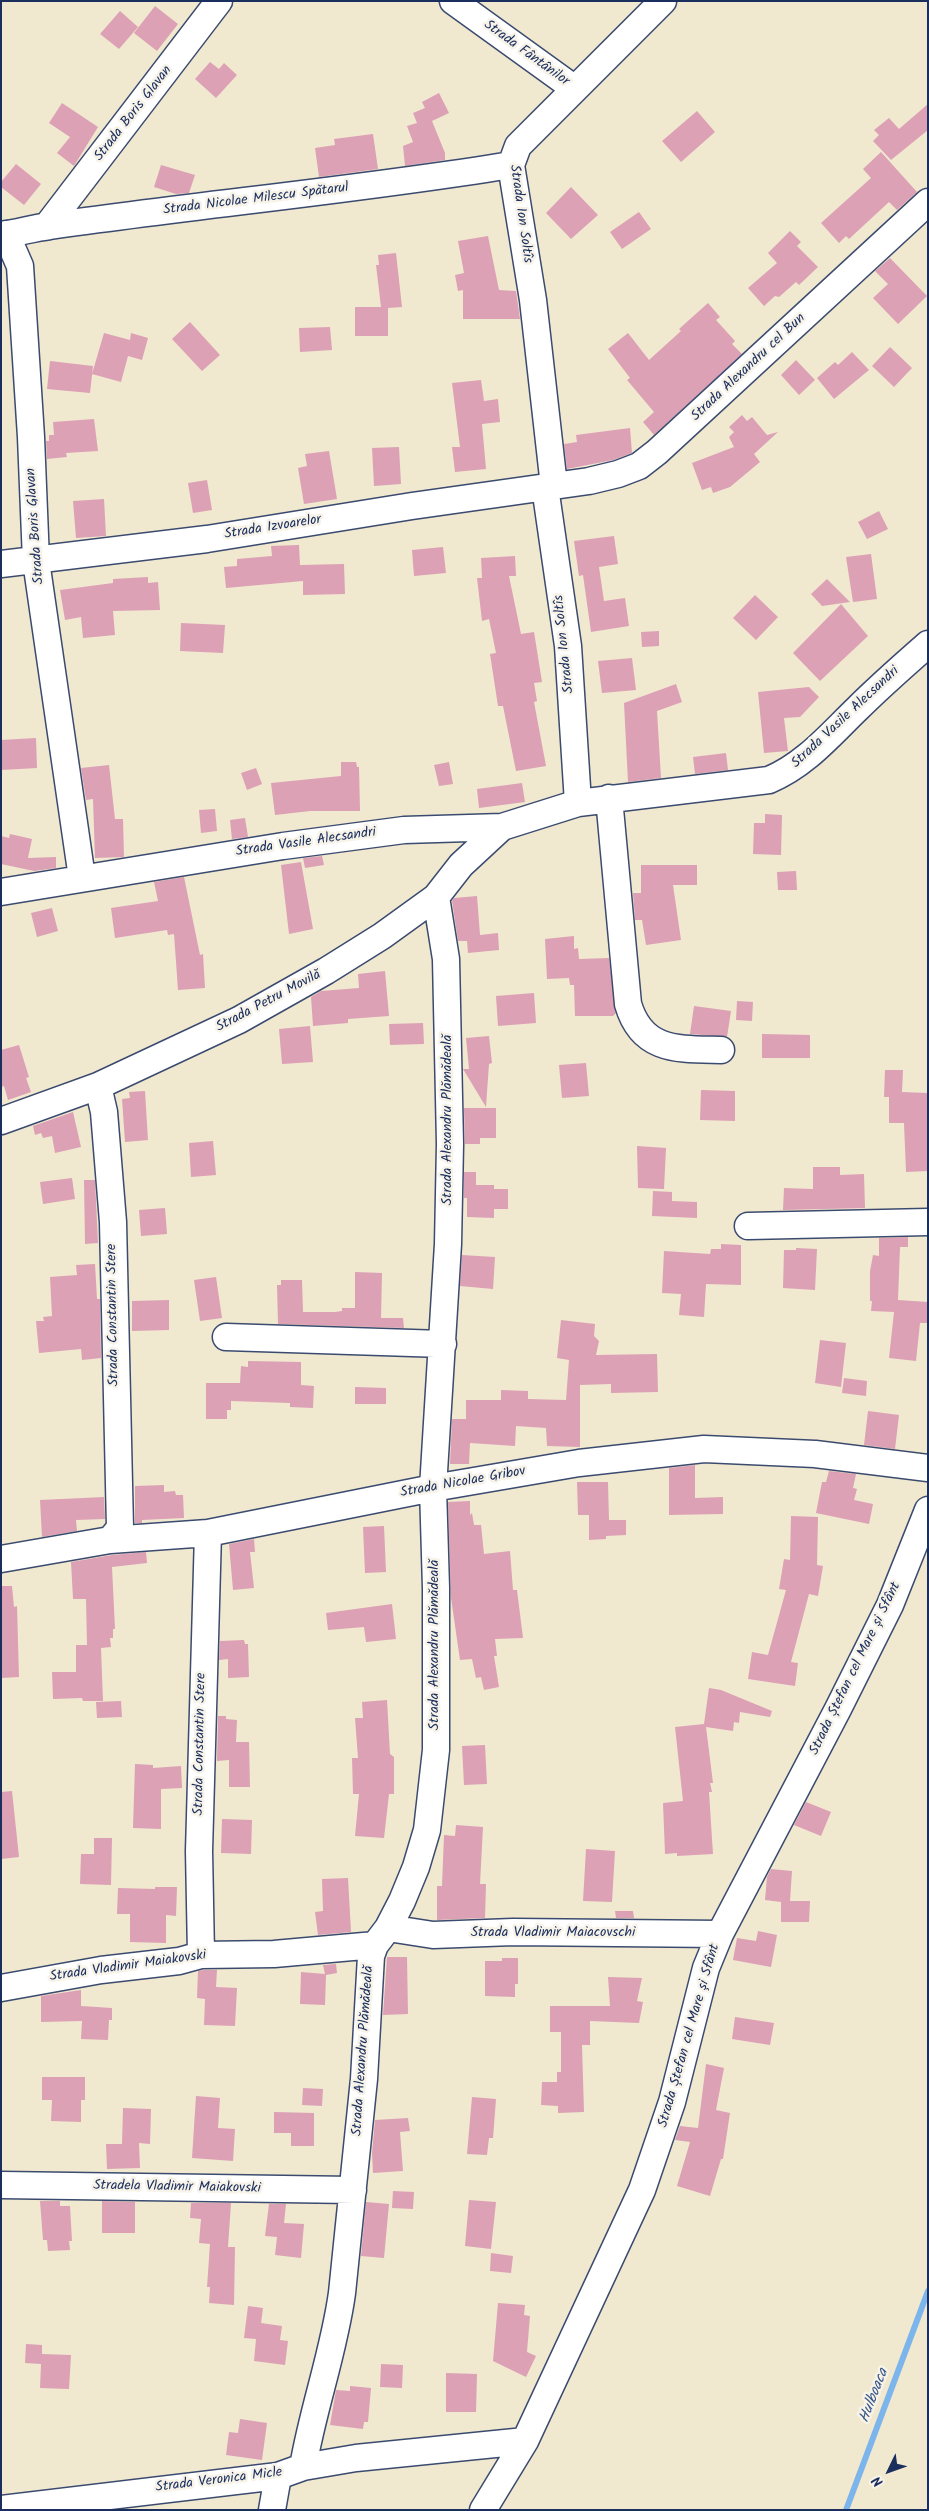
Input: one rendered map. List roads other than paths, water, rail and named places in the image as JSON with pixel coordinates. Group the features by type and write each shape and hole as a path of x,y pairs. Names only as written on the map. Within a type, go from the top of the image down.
{"street":[{"name":"Strada Boris Glavan","path":"47,226 220,1"},
{"name":"Strada Fântânilor","path":"453,1 575,89"},
{"name":"Strada Ion Soltîs","path":"578,803 568,646 549,487 533,300 511,166 518,146 663,1"},
{"name":"Strada Nicolae Milescu Spătarul","path":"4,235 47,226 291,194 399,183 511,166"},
{"name":"Strada Alexandru cel Bun","path":"549,487 618,474 639,466 657,452 928,202"},
{"name":"Strada Boris Glavan","path":"4,235 20,266 36,560 82,878"},
{"name":"Strada Izvoarelor","path":"1,564 207,539 412,506 549,487"},
{"name":"Strada Vasile Alecsandri","path":"1,892 283,846 404,830 502,827 578,803 769,780 779,776 809,756 889,677 928,644"},
{"path":"609,798 628,1004 632,1017 640,1031 652,1041 688,1050 721,1050"},
{"name":"Strada Petru Movilă","path":"1,1120 98,1086 239,1020 309,981 382,936 436,897 461,865 502,827"},
{"name":"Strada Alexandru Plămădeală","path":"303,2467 308,2439 338,2322 354,2190 364,2079 371,1956 416,1867 427,1830 436,1750 436,1588 433,1488 443,1344 450,1144 450,1061 446,960 436,897"},
{"name":"Strada Constantin Stere","path":"98,1086 104,1112 113,1222 120,1528 110,1540"},
{"path":"748,1226 928,1222"},
{"path":"226,1337 443,1344"},
{"name":"Strada Nicolae Gribov","path":"1,1559 110,1540 208,1532 433,1488 579,1462 704,1448 815,1454 928,1468"},
{"name":"Strada Ștefan cel Mare și Sfânt","path":"483,2510 525,2441 642,2190 672,2102 706,1968 720,1934 890,1606 928,1510"},
{"name":"Strada Constantin Stere","path":"201,1955 199,1851 208,1532"},
{"name":"Strada Vladimir Maiacovschi","path":"381,1937 512,1932 720,1934"},
{"name":"Strada Vladimir Maiakovski","path":"1,1988 101,1970 179,1961 201,1955 274,1954 381,1937"},
{"name":"Stradela Vladimir Maiakovski","path":"1,2185 354,2190"},
{"name":"Strada Veronica Micle","path":"1,2509 278,2476 303,2467 356,2458 525,2441"},
{"path":"272,2510 278,2476"}],"waterway":[{"name":"Hulboaca","path":"846,2510 928,2291"}]}
